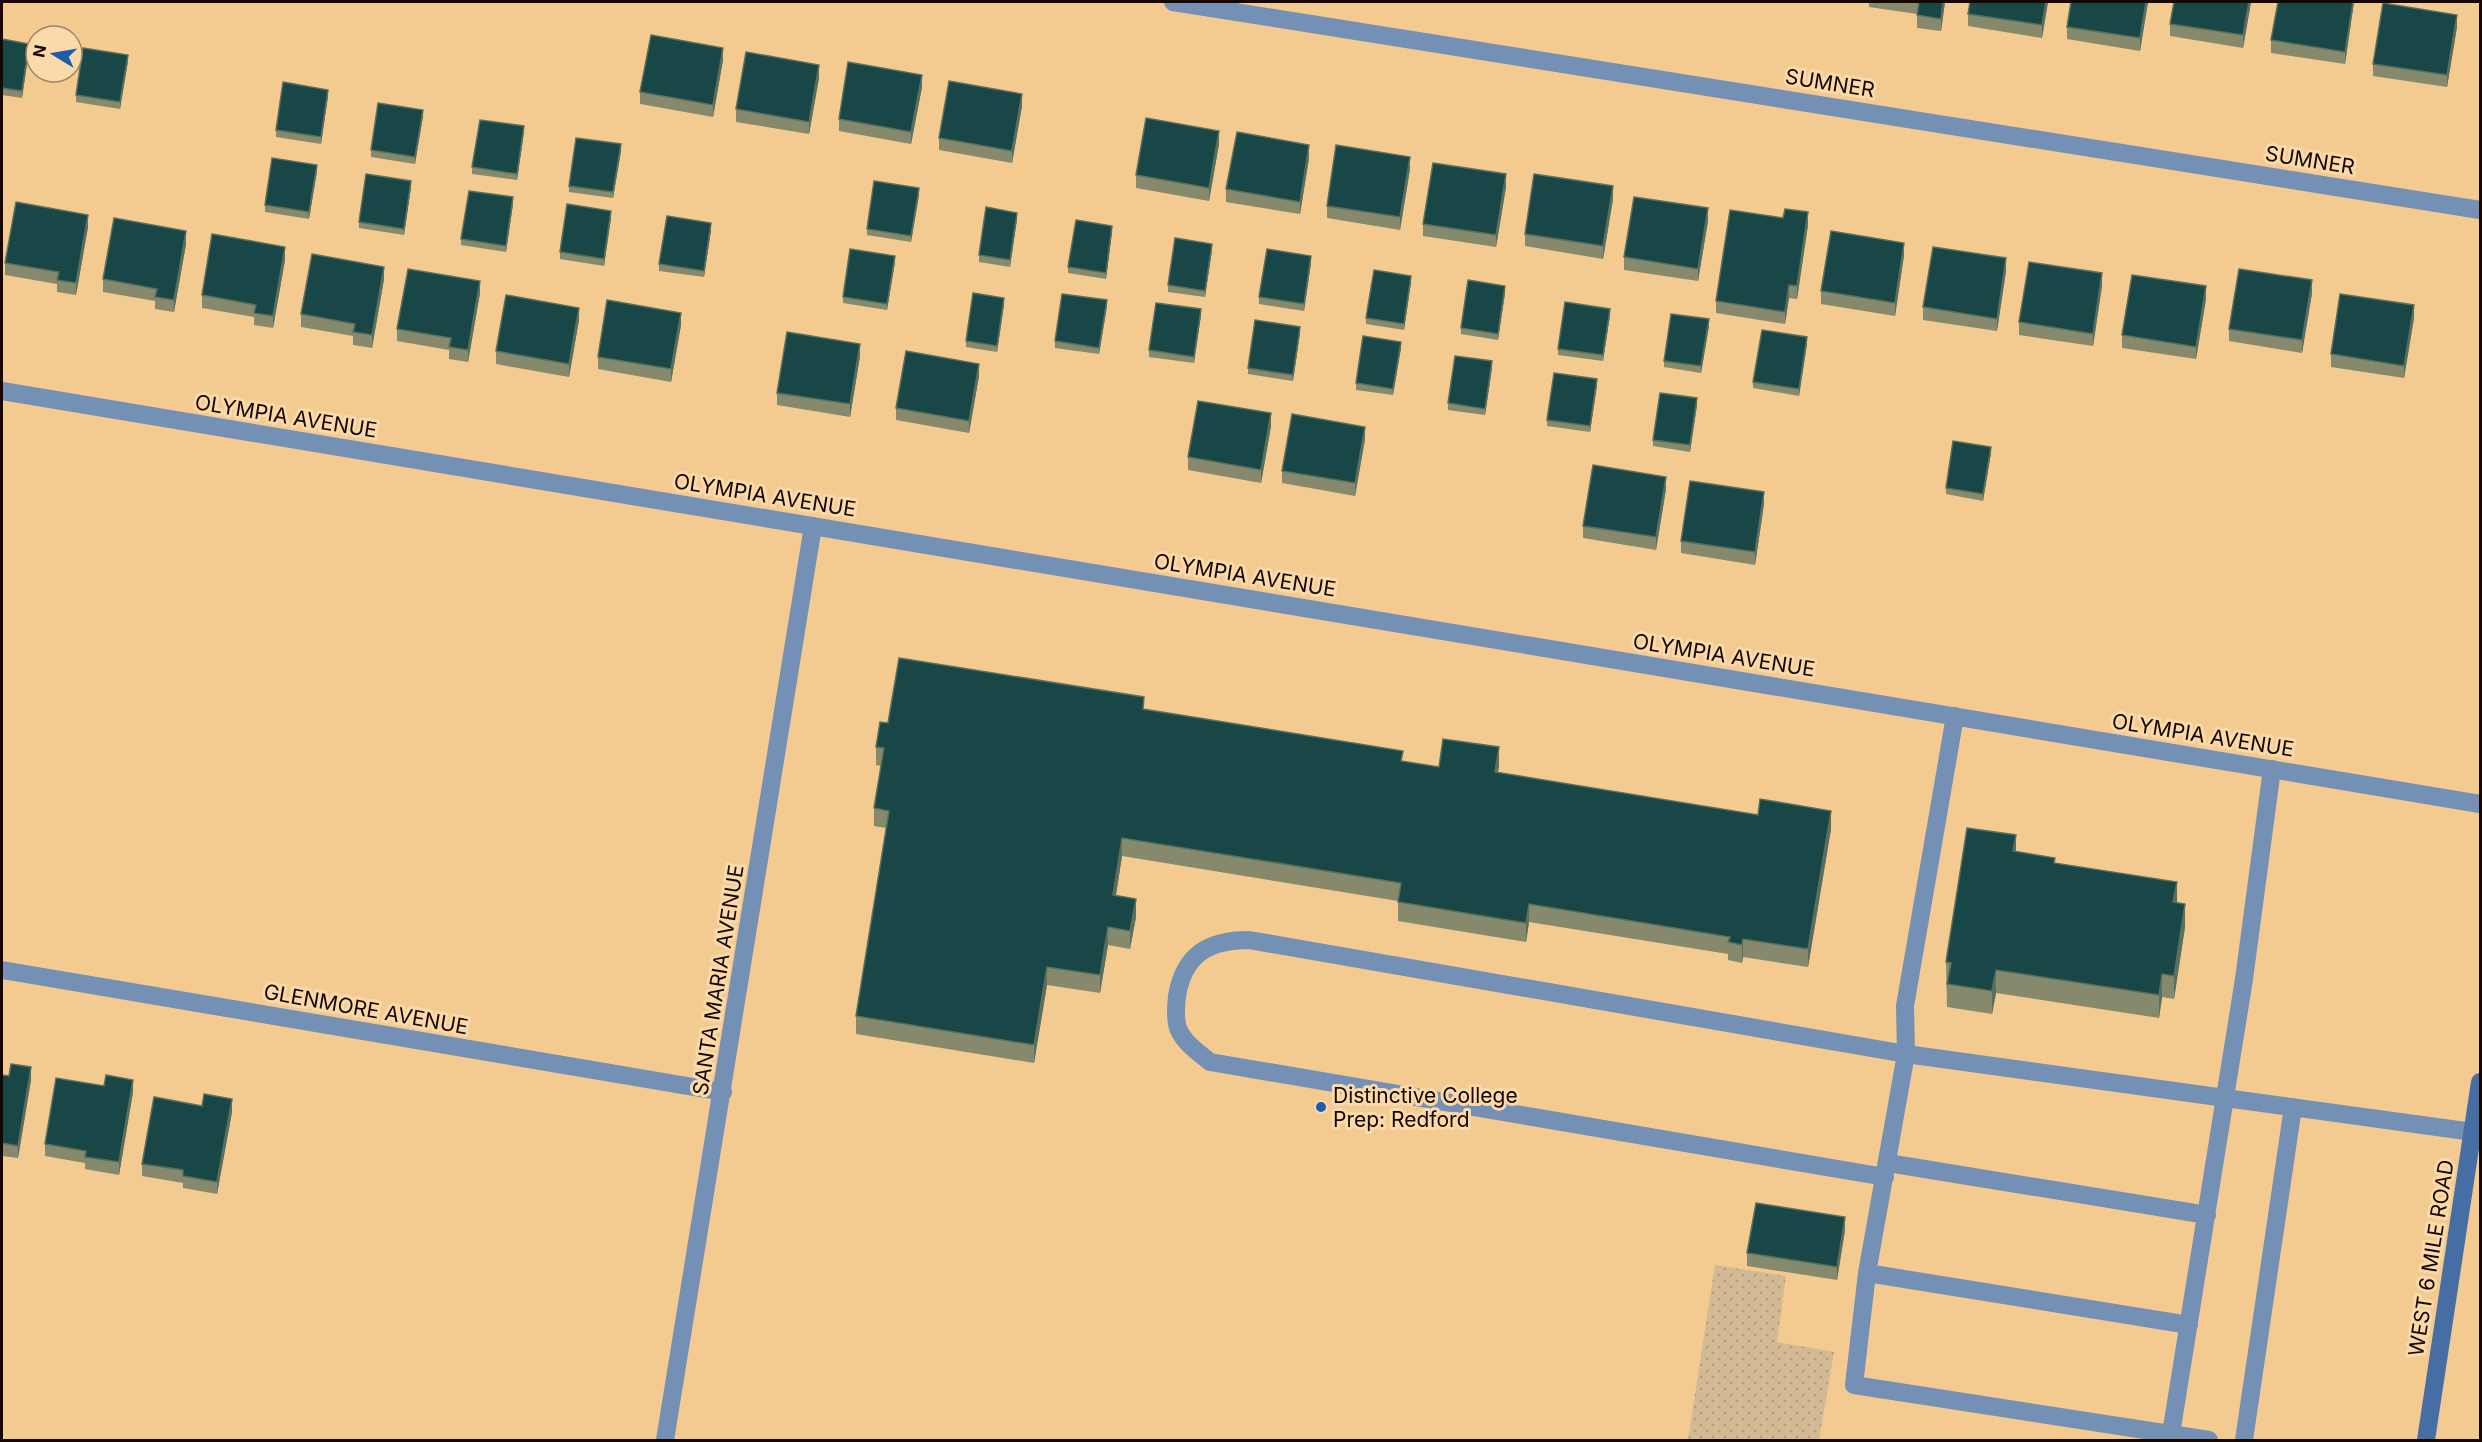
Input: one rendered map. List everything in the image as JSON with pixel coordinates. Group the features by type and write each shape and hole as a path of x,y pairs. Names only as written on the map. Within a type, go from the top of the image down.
{"main road":[{"name":"WEST 6 MILE ROAD","path":"2426,1440 2481,1082"}],"street":[{"name":"SUMNER","path":"1173,2 2481,210"},
{"name":"OLYMPIA AVENUE","path":"2,391 2481,804"},
{"name":"SANTA MARIA AVENUE","path":"665,1440 813,526"},
{"path":"1955,716 1905,1006 1906,1054 1867,1273 1854,1384 2171,1438 2209,1440"},
{"path":"2171,1438 2244,979 2272,769"},
{"path":"2206,1215 1887,1170 1210,1062 1193,1048 1178,1029 1176,1006 1180,982 1189,962 1207,948 1228,940 1249,940 1906,1054 2473,1132"},
{"name":"GLENMORE AVENUE","path":"2,970 723,1092"},
{"path":"2244,1440 2293,1107"},
{"path":"1867,1273 2189,1325"}],"shaded area":[{"path":"1715,1265 1786,1276 1777,1342 1834,1352 1819,1440 1688,1439"}],"building":[{"path":"1919,2 1943,2 1941,19 1917,15"},
{"path":"1970,2 2046,2 2042,25 1968,14"},
{"path":"2071,2 2146,2 2140,38 2067,27"},
{"path":"2174,2 2249,2 2243,35 2170,24"},
{"path":"2278,2 2353,2 2345,52 2271,40"},
{"path":"2383,3 2457,15 2447,75 2373,64"},
{"path":"651,35 723,48 713,105 640,92"},
{"path":"2,39 24,43 22,91 2,88"},
{"path":"84,48 128,55 120,102 76,95 78,84 84,84"},
{"path":"746,52 819,65 809,122 736,109"},
{"path":"848,62 922,75 911,132 839,119"},
{"path":"949,81 1022,94 1012,151 939,138"},
{"path":"283,82 328,90 321,137 276,130"},
{"path":"378,103 423,110 415,157 371,150"},
{"path":"1146,118 1219,131 1209,188 1136,175"},
{"path":"480,120 524,126 517,174 472,167"},
{"path":"1237,132 1309,145 1300,202 1226,189"},
{"path":"576,138 621,144 613,192 569,186"},
{"path":"1336,145 1410,157 1400,217 1327,206"},
{"path":"272,158 317,165 309,212 265,205"},
{"path":"1433,163 1506,174 1496,235 1423,224"},
{"path":"366,174 411,181 404,229 359,222"},
{"path":"1534,174 1613,186 1603,246 1525,234"},
{"path":"874,181 919,188 911,236 867,229"},
{"path":"469,191 513,197 506,246 461,239"},
{"path":"1634,197 1708,208 1698,269 1624,257"},
{"path":"16,202 88,215 76,283 57,280 59,272 5,263"},
{"path":"567,204 611,211 604,259 560,252"},
{"path":"986,207 1017,213 1010,260 979,255"},
{"path":"1785,209 1808,212 1797,286 1789,285 1785,312 1716,301 1730,210 1783,218"},
{"path":"667,216 711,223 704,271 659,264"},
{"path":"114,218 186,231 174,300 155,297 157,289 103,279"},
{"path":"1076,220 1112,226 1106,273 1068,267"},
{"path":"1831,231 1904,243 1895,303 1821,291"},
{"path":"212,234 285,247 273,316 254,313 256,305 202,295"},
{"path":"1175,238 1212,244 1205,291 1168,285"},
{"path":"1933,247 2006,258 1997,319 1923,307"},
{"path":"850,249 895,256 887,304 843,297"},
{"path":"1267,249 1311,256 1304,304 1259,297"},
{"path":"312,254 384,267 372,335 353,332 355,324 301,314"},
{"path":"2029,262 2102,273 2093,334 2019,322"},
{"path":"408,269 480,281 468,350 449,347 451,338 397,329"},
{"path":"2239,269 2312,280 2302,340 2229,329"},
{"path":"1374,270 1411,276 1404,324 1366,318"},
{"path":"2132,275 2206,286 2196,347 2122,335"},
{"path":"1468,280 1505,286 1498,334 1461,328"},
{"path":"973,293 1004,298 997,346 966,341"},
{"path":"1062,294 1107,300 1099,348 1055,341"},
{"path":"2340,294 2414,305 2404,366 2331,354"},
{"path":"506,295 579,308 569,364 496,351"},
{"path":"607,300 681,313 671,369 598,357"},
{"path":"1565,302 1610,309 1603,355 1558,349"},
{"path":"1156,303 1201,309 1194,357 1149,350"},
{"path":"1671,314 1709,319 1701,366 1664,361"},
{"path":"1255,320 1300,327 1293,375 1248,368"},
{"path":"1762,330 1807,337 1799,389 1753,382"},
{"path":"787,332 860,344 850,404 777,393"},
{"path":"1363,336 1401,342 1393,389 1356,383"},
{"path":"906,351 979,364 969,421 896,408"},
{"path":"1455,356 1492,361 1485,409 1448,403"},
{"path":"1554,373 1597,379 1590,426 1547,420"},
{"path":"1660,393 1697,398 1690,445 1653,440"},
{"path":"1198,401 1271,413 1261,470 1188,457"},
{"path":"1292,414 1365,427 1355,483 1282,471"},
{"path":"1953,441 1991,447 1983,494 1946,488"},
{"path":"1593,465 1666,477 1656,537 1583,526"},
{"path":"1690,481 1764,492 1755,552 1681,541"},
{"path":"899,658 1144,697 1143,709 1403,751 1401,761 1439,767 1443,739 1499,747 1495,772 1758,815 1760,799 1831,811 1808,949 1743,939 1742,945 1728,942 1730,937 1529,904 1526,923 1398,902 1401,883 1122,838 1113,895 1136,899 1130,931 1108,927 1100,975 1047,967 1034,1045 856,1016 889,811 874,808 884,748 876,747 880,722 888,723"},
{"path":"1967,828 2016,835 2013,851 2055,858 2054,863 2177,882 2173,902 2185,904 2174,976 2162,974 2159,995 1996,970 1992,991 1947,984 1951,963 1946,962"},
{"path":"11,1064 31,1067 18,1146 2,1143 2,1075 9,1076"},
{"path":"106,1075 133,1080 119,1162 85,1157 86,1151 45,1144 56,1078 104,1086"},
{"path":"204,1094 232,1099 217,1182 183,1176 183,1170 142,1164 154,1097 202,1106"},
{"path":"1756,1203 1845,1217 1837,1267 1747,1253"}],"place":[{"name":"Distinctive College Prep: Redford","path":"1321,1107"}]}
